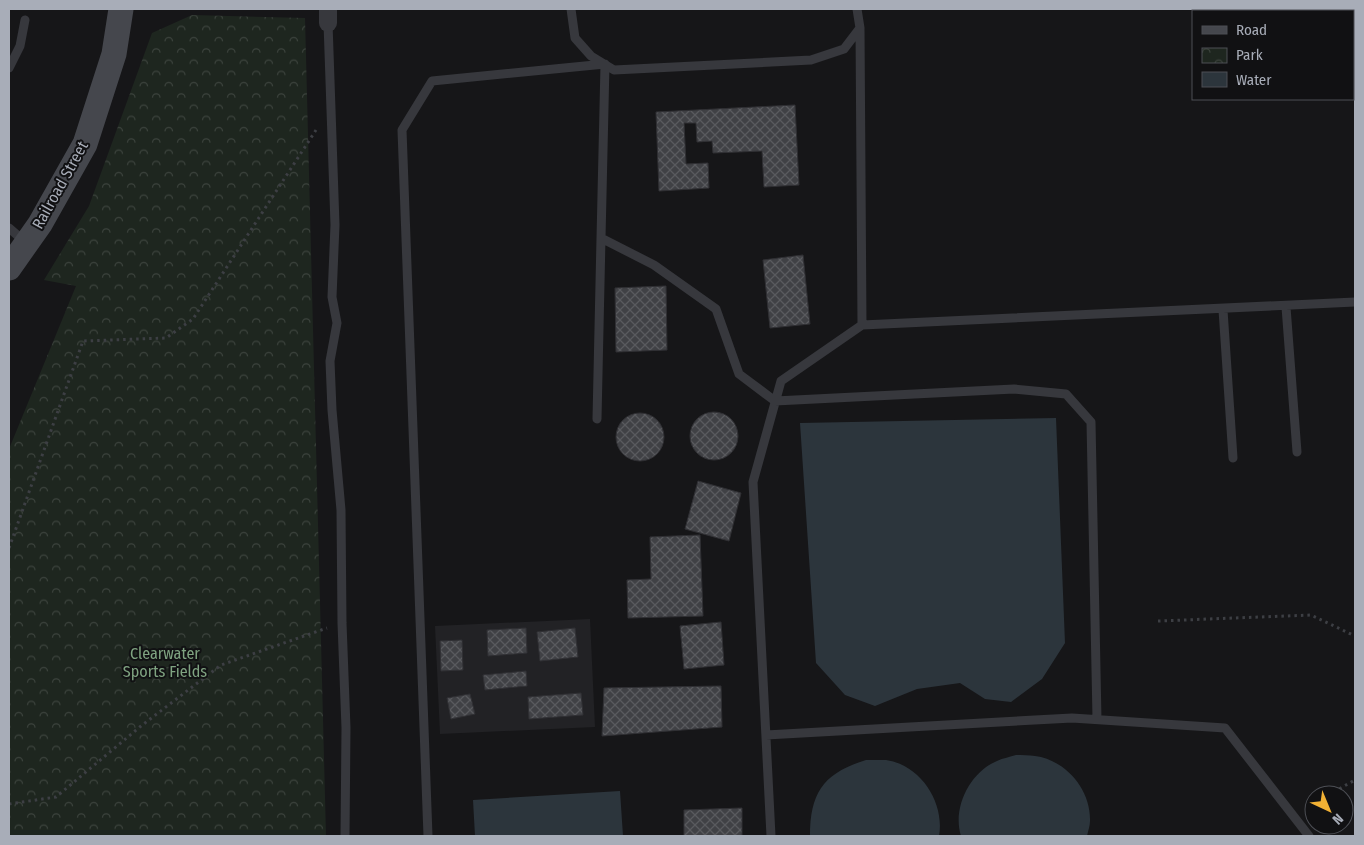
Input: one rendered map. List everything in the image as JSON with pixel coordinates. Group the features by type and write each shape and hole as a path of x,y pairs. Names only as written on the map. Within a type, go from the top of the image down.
{"main road":[{"name":"Railroad Street","path":"9,268 18,236 40,224 85,144 114,54 121,9"}],"lane":[{"path":"571,9 576,38 591,56 614,70 811,60 844,49 860,28"},
{"path":"857,9 860,28 862,325"},
{"path":"328,16 335,225 332,297 337,323 330,361 332,410 341,510 342,623 346,728 345,836"},
{"path":"9,68 20,46 25,20"},
{"path":"597,418 605,64"},
{"path":"428,836 402,130 432,81 605,64"},
{"path":"601,238 654,265 716,309 739,374 775,401 1014,388 1066,394 1091,422 1097,720"},
{"path":"771,836 753,482 781,381 862,325 1223,310 1355,302"},
{"path":"1286,307 1297,452"},
{"path":"1223,310 1233,458"},
{"path":"766,735 1072,718 1225,728 1309,836"}],"path":[{"path":"9,548 83,342 166,338 193,318 330,108"},
{"path":"1158,621 1311,615 1355,636"},
{"path":"9,804 56,797 141,726 221,665 342,623"}],"shaded area":[{"path":"590,619 595,727 440,734 435,626"}],"green space":[{"name":"Clearwater Sports Fields","path":"192,15 305,18 326,836 9,836 9,449 76,286 44,280 89,206 152,33"}],"water":[{"path":"1056,418 1065,643 1042,679 1011,702 985,699 960,683 917,689 875,706 845,695 816,663 800,423"},
{"path":"1016,755 1033,756 1057,763 1074,778 1086,798 1089,809 1090,823 1087,836 961,836 959,814 961,803 971,782 987,766"},
{"path":"866,760 886,760 899,763 910,769 920,778 934,799 938,811 940,823 939,836 810,836 813,807 822,786 840,771"},
{"path":"620,791 623,836 475,836 473,800"}],"building":[{"path":"795,105 799,185 764,187 762,151 713,153 712,141 697,142 696,123 684,123 686,164 708,163 709,188 659,191 656,112"},
{"path":"803,255 810,324 770,328 763,260"},
{"path":"666,286 667,350 616,352 615,288"},
{"path":"709,412 719,412 731,419 738,431 738,441 731,453 719,460 709,460 701,456 694,449 690,441 690,431 694,423 701,416"},
{"path":"635,413 645,413 657,420 664,432 664,442 657,454 645,461 635,461 627,457 620,450 616,442 616,432 620,424 627,417"},
{"path":"698,481 741,493 729,541 685,529"},
{"path":"700,535 703,616 628,618 627,580 651,579 650,537"},
{"path":"721,622 724,665 684,669 680,626"},
{"path":"526,628 527,653 488,656 487,630"},
{"path":"575,628 578,657 540,661 537,632"},
{"path":"462,640 463,670 441,671 440,641"},
{"path":"526,671 527,686 485,690 483,675"},
{"path":"721,686 722,727 602,736 604,688"},
{"path":"581,693 583,715 529,719 528,697"},
{"path":"470,694 475,714 451,719 447,698"},
{"path":"742,808 742,836 684,836 684,810"}]}
